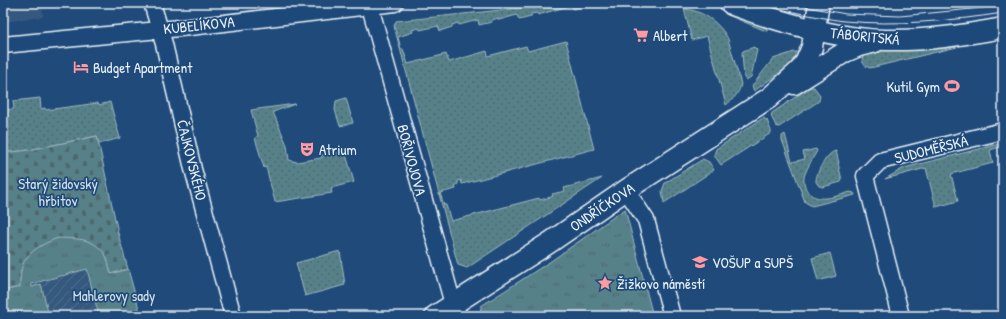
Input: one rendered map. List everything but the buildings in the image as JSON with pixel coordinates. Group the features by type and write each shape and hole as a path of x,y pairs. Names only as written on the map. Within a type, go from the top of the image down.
{"street":[{"name":"ČAJKOVSKÉHO","path":"152,3 160,30 193,169 233,316"},
{"name":"KUBELÍKOVA","path":"3,45 160,30 395,3"},
{"name":"TÁBORITSKÁ","path":"730,3 780,22 842,35 883,40 911,40 962,35 1003,28"},
{"name":"ONDŘÍČKOVA","path":"770,98 800,70 806,61 812,47 819,3"},
{"name":"BOŘIVOJOVA","path":"370,5 456,310"},
{"name":"ONDŘÍČKOVA","path":"435,316 456,310 548,243 626,190 770,98 845,52 859,46 883,40"},
{"name":"SUDOMĚŘSKÁ","path":"901,316 865,176 880,161 1003,131"},
{"path":"626,190 646,220 672,316"}],"shaded area":[{"path":"3,3 42,3 43,17 3,22"},
{"name":"Mahlerovy sady","path":"28,256 111,274 128,269 141,316 3,316 3,291 20,287 21,270"}],"green space":[{"path":"568,3 594,3 573,9 572,5 538,15 537,13 531,14 531,17 519,20 517,15 499,20 498,18 492,20 492,22 479,25 478,20 459,25 458,23 452,25 452,27 440,31 438,26 420,30 419,28 412,30 413,32 398,37 401,49 403,49 408,64 446,54 449,62 487,51 488,56 526,46 528,51 566,41 594,149 462,184 461,180 458,181 458,184 455,186 456,189 440,193 451,221 539,198 540,200 551,197 553,196 552,194 565,191 564,188 602,178 467,268 458,265 394,26 396,21"},
{"path":"684,9 697,12 710,18 725,33 728,39 741,84 737,93 726,105 707,36 692,40"},
{"path":"724,10 772,25 766,31 725,14"},
{"path":"956,44 957,47 870,68 862,61 864,54 879,49"},
{"path":"754,47 757,50 751,77 746,80 744,78 742,53 743,51"},
{"path":"794,52 799,52 789,66 754,91 752,86 773,59"},
{"path":"810,87 814,87 820,95 819,101 779,127 776,126 771,116 772,113"},
{"path":"40,98 41,109 45,108 46,110 98,103 99,105 110,102 120,138 99,144 97,136 29,150 3,153 3,110 14,109 13,101"},
{"path":"346,98 353,123 340,126 335,110 336,101"},
{"path":"295,104 273,112 287,145 289,160 297,162 321,158 322,155 345,151 354,182 331,188 332,193 275,202 266,167 264,168 255,138 258,136 251,110"},
{"path":"763,118 767,120 771,133 721,165 714,155 716,149"},
{"path":"785,134 792,162 805,159 803,152 816,149 817,151 804,178 805,187 810,194 820,198 833,197 850,192 854,193 855,195 812,206 805,202 782,140 782,136"},
{"name":"Starý židovský hřbitov","path":"97,136 119,237 128,269 111,274 104,254 21,270 20,287 3,291 3,153 29,150"},
{"path":"1003,143 1003,146 990,150 993,163 951,174 958,201 936,207 926,168 885,179 904,168"},
{"path":"836,151 842,180 841,182 823,187 819,186 816,182 817,174 825,159"},
{"path":"703,159 709,162 714,170 664,203 662,191 665,183"},
{"name":"Žižkovo náměstí","path":"625,209 653,316 480,316 481,306 551,261"},
{"name":"Mahlerovy sady","path":"58,238 89,241 94,244 105,255 111,274 128,269 141,316 99,316 87,269 31,284 32,287 41,284 49,316 3,316 3,291 20,287 21,271 26,259 40,246"},
{"path":"340,251 345,285 305,296 296,263"},
{"path":"830,253 836,276 818,281 812,258"}],"tram line":[{"path":"751,3 844,21 884,23 924,22 1003,13"},
{"path":"786,3 846,14 900,16 1003,6"}],"place":[{"name":"Albert","path":"641,35"},
{"name":"Budget Apartment","path":"81,67"},
{"name":"Kutil Gym","path":"952,86"},
{"name":"Atrium","path":"307,149"},
{"name":"VOŠUP a SUPŠ","path":"700,262"},
{"name":"Žižkovo náměstí","path":"605,283"}]}
